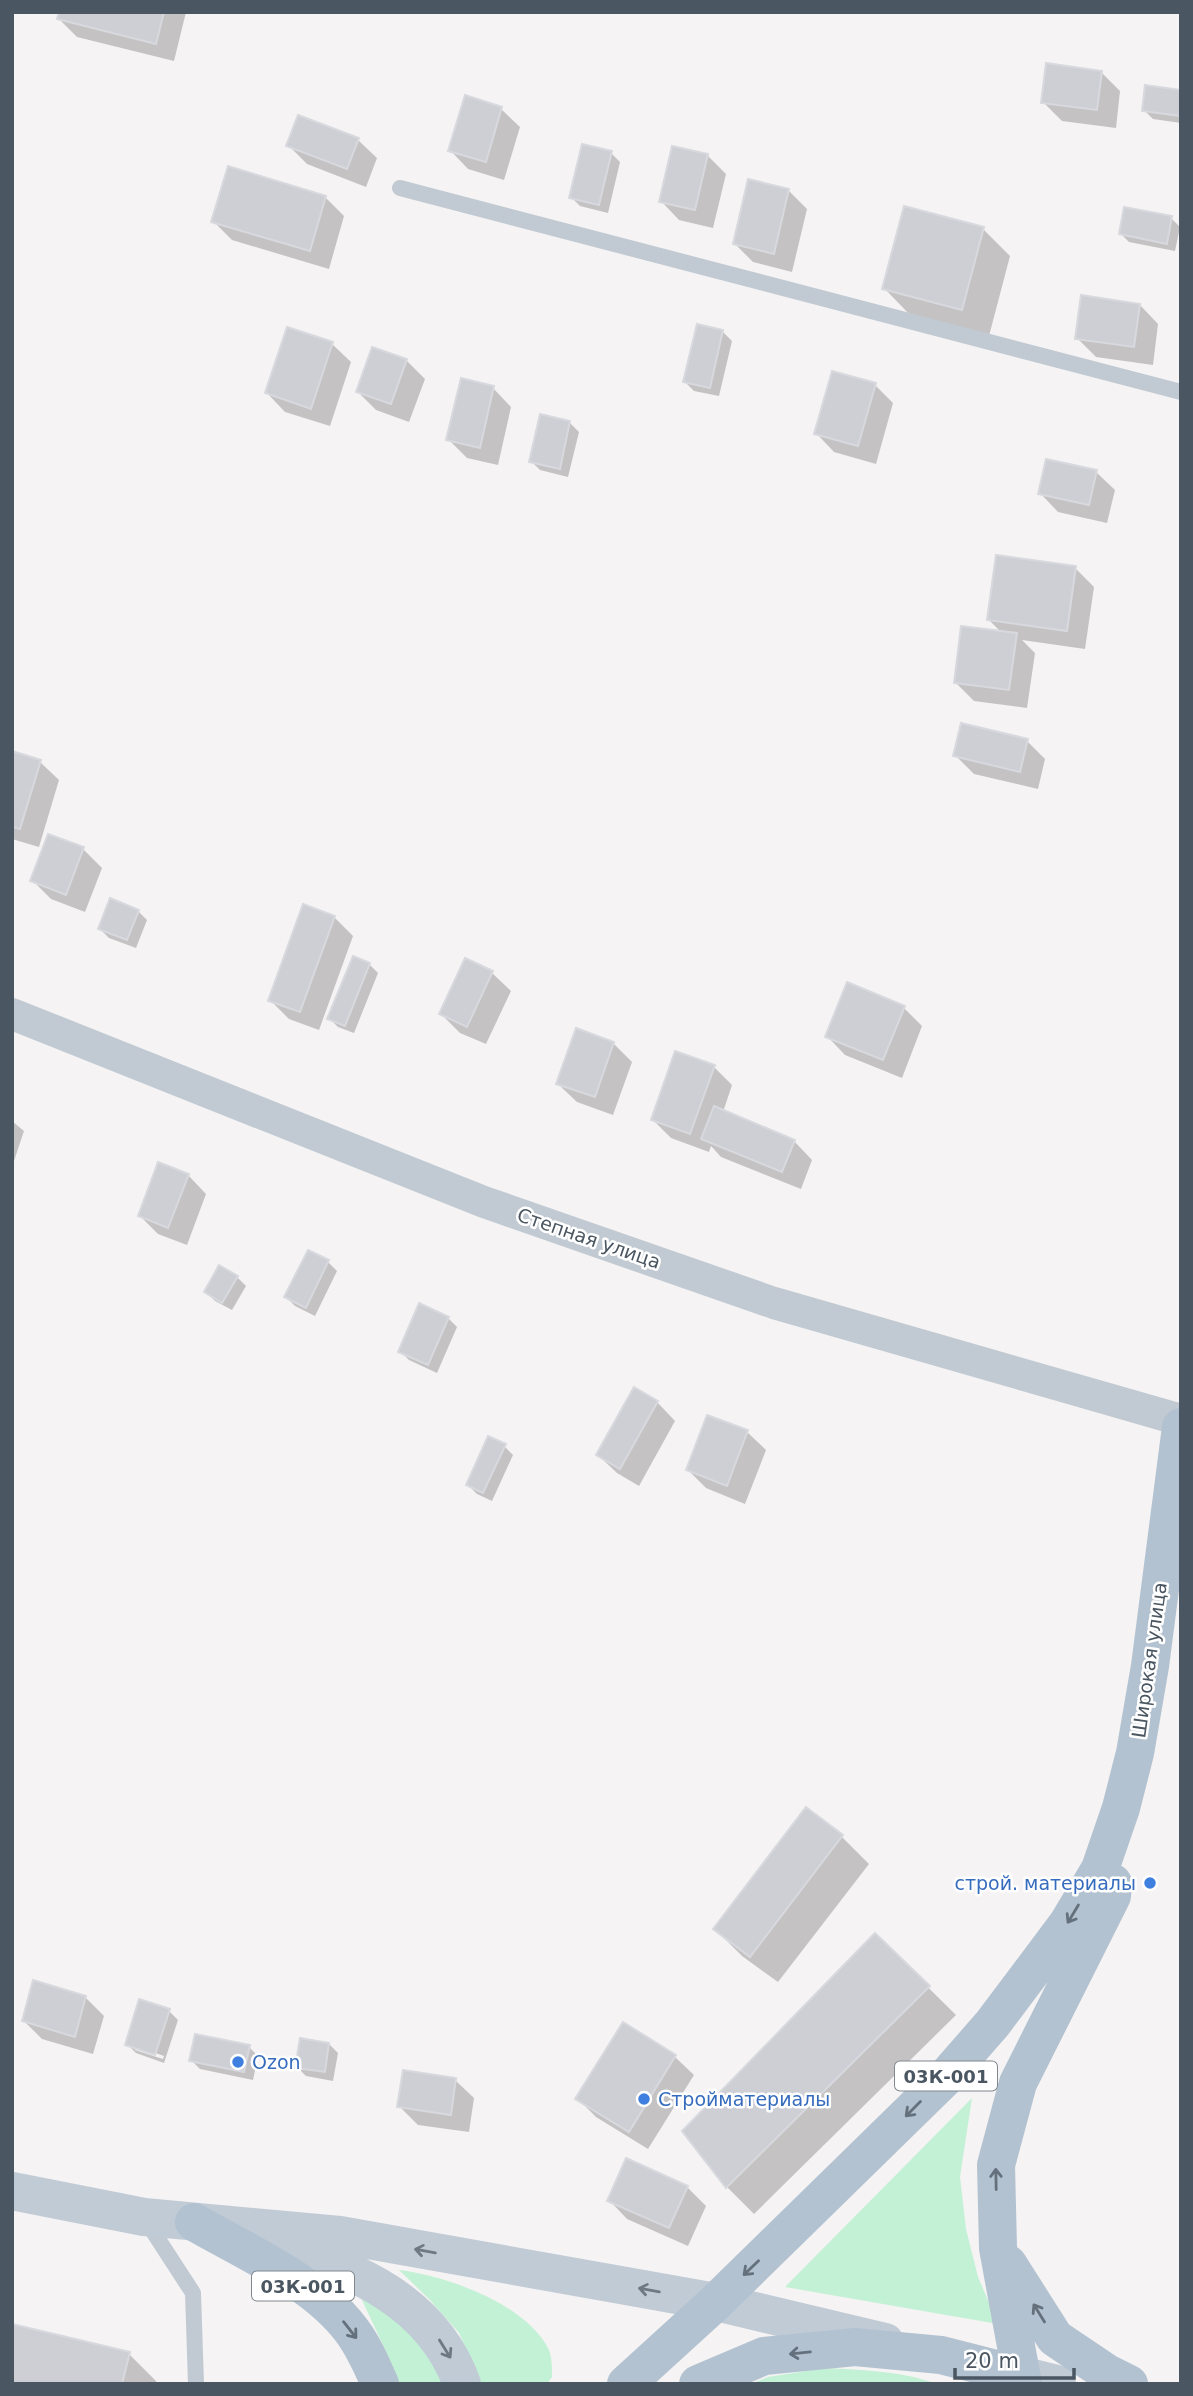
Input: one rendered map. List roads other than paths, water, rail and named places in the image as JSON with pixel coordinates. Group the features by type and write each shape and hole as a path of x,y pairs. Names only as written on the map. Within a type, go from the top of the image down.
{"main road":[{"name":"Широкая улица","path":"1121,1808 1135,1753 1150,1666 1181,1427"},
{"name":"03К-001","path":"1021,2379 998,2248 996,2165 1024,2071 1112,1896 1121,1808"},
{"name":"03К-001","path":"632,2380 716,2302 944,2078 993,2023 1068,1923 1100,1869 1121,1808"},
{"name":"03К-001","path":"194,2222 273,2267 327,2304 352,2331 380,2384"},
{"path":"998,2248 1055,2338 1107,2373 1129,2384"},
{"path":"698,2384 764,2356 855,2347 941,2355 1021,2379"}],"street":[{"name":"Степная улица","path":"12,1014 484,1202 774,1303 1181,1420"},
{"path":"12,2191 144,2217 340,2235 716,2302 941,2355"},
{"name":"03К-001","path":"194,2222 321,2259 384,2289 429,2325 457,2369 462,2384"},
{"path":"1021,2379 1057,2384"}],"lane":[{"path":"400,188 1181,392"},
{"path":"144,2217 193,2293 196,2384"}],"place":[{"name":"строй. материалы","path":"1150,1883"},
{"name":"Ozon","path":"238,2062"},
{"name":"Стройматериалы","path":"644,2099"}]}
